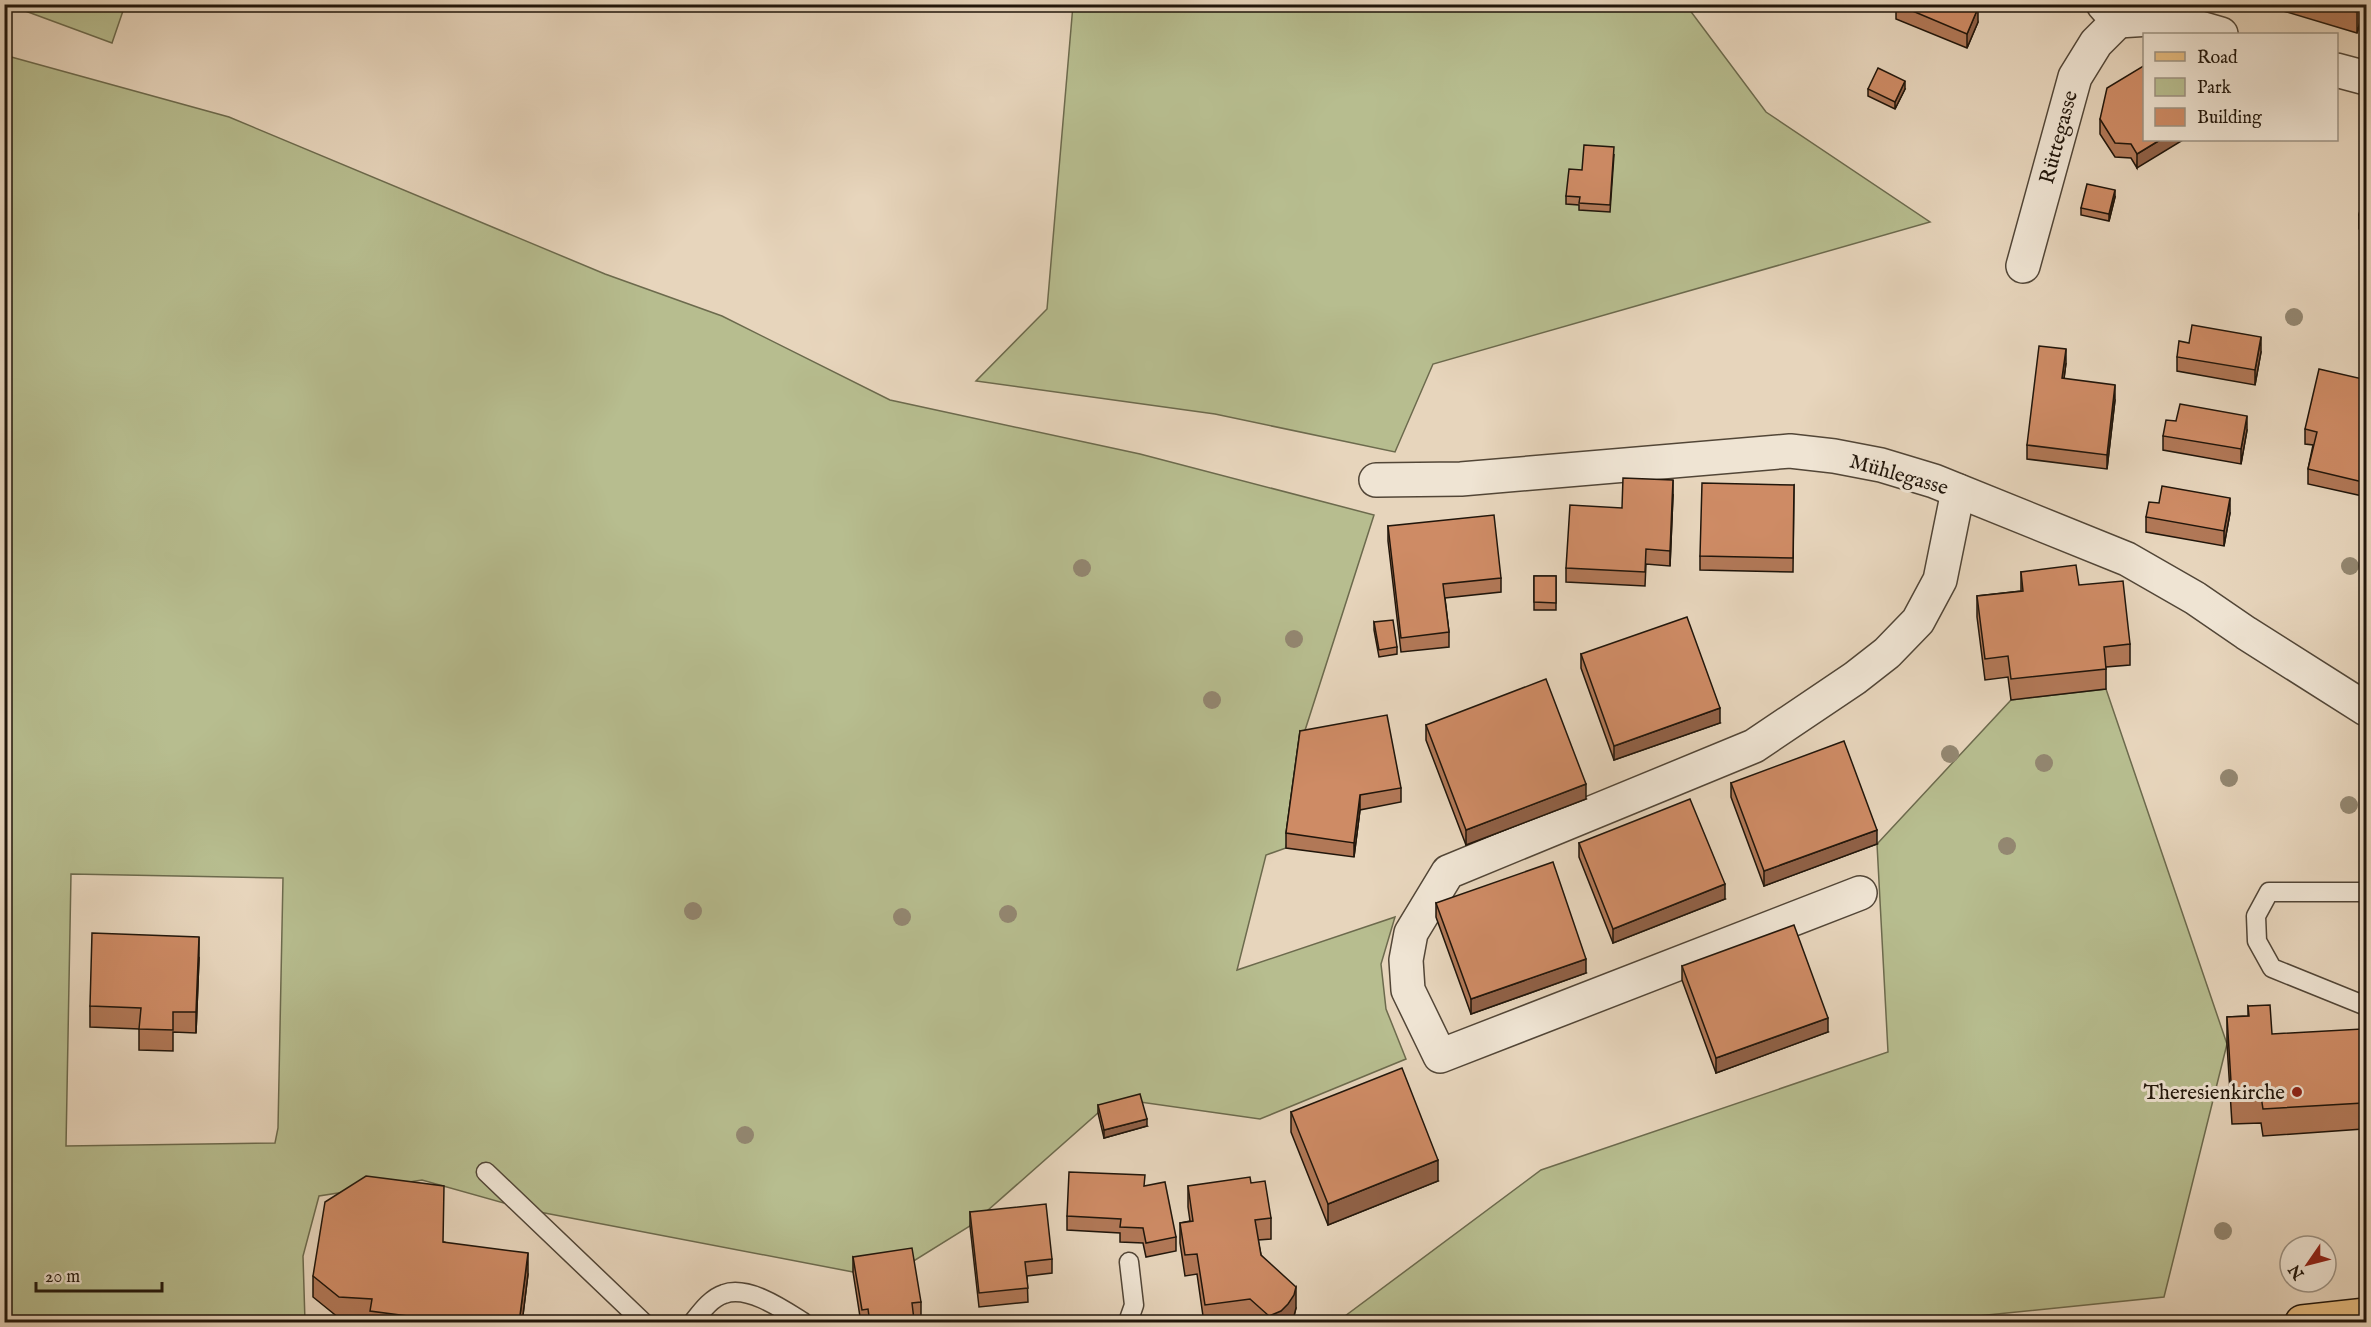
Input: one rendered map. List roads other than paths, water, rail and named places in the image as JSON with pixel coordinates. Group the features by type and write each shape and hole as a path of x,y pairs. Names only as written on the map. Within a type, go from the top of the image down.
{"main road":[{"path":"2314,1322 2367,1315"}],"street":[{"name":"Rüttegasse","path":"2023,266 2075,77 2111,13 2166,18 2218,33"},
{"path":"2338,70 2367,78"},
{"name":"Mühlegasse","path":"1376,480 1461,479 1790,451 1881,465 1934,481 2127,559 2195,598 2367,709"},
{"path":"1860,893 1440,1056 1408,990 1406,960 1411,933 1449,872 1754,746 1855,678 1887,653 1918,621 1940,580 1958,491"}],"lane":[{"path":"2367,892 2269,892 2256,916 2257,941 2272,968 2367,1006"},
{"path":"486,1172 643,1323"},
{"path":"1128,1323 1134,1305 1129,1262"},
{"path":"693,1323 705,1307 725,1293 768,1299 803,1323"}],"place":[{"name":"Theresienkirche","path":"2297,1092"}]}
